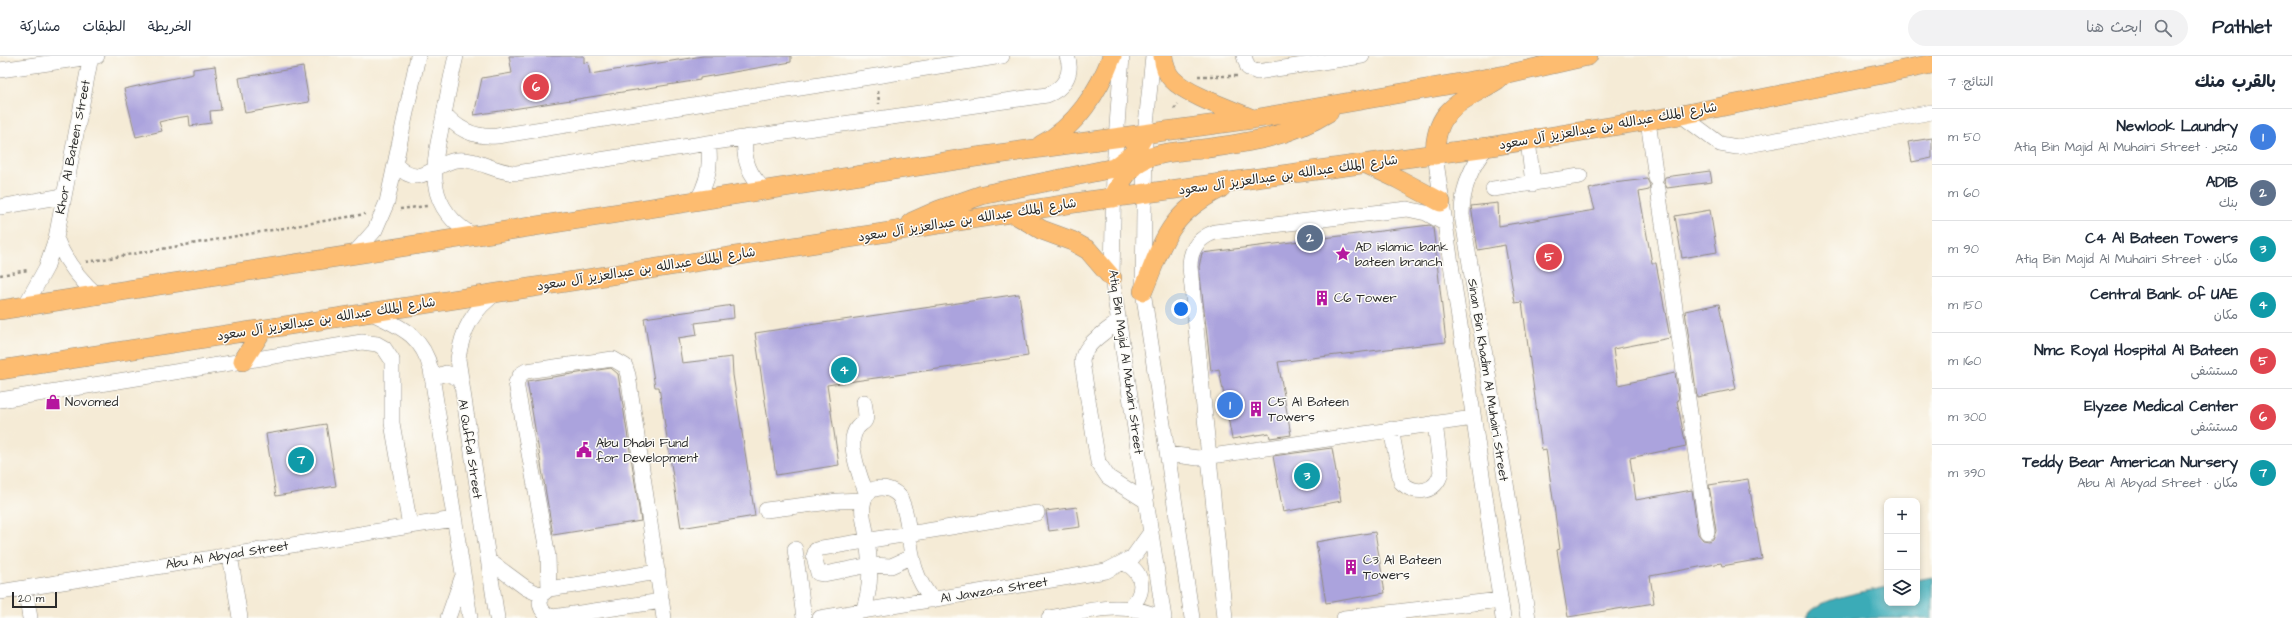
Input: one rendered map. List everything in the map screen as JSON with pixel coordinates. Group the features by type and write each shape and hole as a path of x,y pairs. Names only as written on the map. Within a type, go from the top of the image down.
{"main road":[{"path":"1027,150 1050,140 1072,122 1092,95 1112,56"},
{"path":"1162,56 1168,74 1178,84 1253,120"},
{"path":"0,310 1027,150 1253,120 1505,75 1588,56"},
{"name":"شارع الملك عبدالله بن عبدالعزيز آل سعود","path":"0,370 1013,212 1486,147 1681,115 1932,64"},
{"path":"1435,155 1437,129 1445,114 1505,75"},
{"path":"1113,198 1126,176 1145,159 1171,152 1255,142 1307,124 1338,106"},
{"path":"899,230 938,210 982,195 1114,168 1133,154 1145,134"},
{"path":"1366,164 1404,181 1441,202"},
{"path":"1143,291 1174,222 1200,200 1230,183"},
{"path":"1013,212 1042,230 1072,241 1088,250 1112,278"},
{"path":"243,361 263,329"}],"street":[{"path":"0,70 93,56"},
{"name":"Khor Al Bateen Street","path":"25,306 46,268 56,238 63,196 93,56"},
{"path":"354,254 375,230 384,211 396,166 418,56"},
{"path":"456,56 434,170 436,186 441,204 454,223 474,236"},
{"path":"444,113 459,128 468,133 477,136 497,136 1002,56"},
{"path":"396,166 407,174 414,176 428,174 448,162 464,160 498,171 517,173 708,143 1047,95 1060,88 1065,82 1070,67 1067,56"},
{"name":"Atiq Bin Majid Al Muhairi Street","path":"1122,56 1114,168 1112,278 1164,618"},
{"name":"Atiq Bin Majid Al Muhairi Street","path":"1153,56 1145,134 1143,195 1143,291 1192,618"},
{"path":"1246,62 1252,71 1263,71 1362,56"},
{"path":"1681,115 1720,144 1737,147 1932,112"},
{"path":"1648,121 1707,532"},
{"path":"745,138 745,159 750,172 765,190"},
{"path":"1528,140 1533,184"},
{"path":"697,201 703,190 709,172 710,155 708,143"},
{"name":"Sinan Bin Khadim Al Muhairi Street","path":"1486,147 1468,176 1462,201 1462,215 1528,618"},
{"name":"Sinan Bin Khadim Al Muhairi Street","path":"1435,155 1503,618"},
{"path":"1492,189 1580,176"},
{"path":"0,207 63,196"},
{"path":"1224,618 1190,267 1192,252 1201,239 1219,232 1407,209 1426,213 1444,222"},
{"path":"56,238 70,265 82,281 97,295"},
{"name":"Al Quffal Street","path":"498,292 480,306 462,335 458,359 488,560 498,616"},
{"name":"Al Quffal Street","path":"370,312 399,326 415,338 426,355 432,378 470,618"},
{"path":"1119,321 1087,347 1082,356 1082,362 1098,462 1108,477 1146,500"},
{"path":"0,400 362,342 370,342 384,348 389,354 393,366 392,423 410,526"},
{"path":"662,601 553,617 541,610 545,592 548,556 516,383 521,374 526,371 593,365 613,360 621,363 627,371 658,572 662,601 664,618"},
{"path":"432,378 446,373 460,379"},
{"path":"864,402 867,418 866,422 856,431 853,442 865,497"},
{"path":"1168,454 1188,458 1209,456 1473,418"},
{"path":"1391,429 1401,482 1413,491 1421,492 1435,486 1440,480 1441,472 1435,423"},
{"path":"863,611 869,590 870,565 862,506 865,497 872,490 884,487 896,492 902,503 911,557 920,582 933,600"},
{"path":"766,510 865,497"},
{"path":"911,557 891,566 870,565 824,574 818,573 814,556 816,550 822,548 1037,513"},
{"name":"Abu Al Abyad Street","path":"0,592 454,519"},
{"name":"Al Jawza-a Street","path":"820,618 1096,574 1124,563 1140,549 1151,532"},
{"path":"795,549 804,618"},
{"path":"230,555 240,618"},
{"path":"488,560 526,588 545,592 658,572"},
{"path":"1124,563 1136,571 1141,584 1139,598 1129,608"},
{"path":"448,618 463,575"},
{"path":"25,588 30,618"},
{"path":"1344,618 1500,600"},
{"path":"1049,618 1110,608 1129,608 1148,612 1160,618"}],"path":[{"path":"1192,77 1240,75 1246,62"},
{"path":"876,76 881,118"},
{"path":"70,265 384,211 441,204"},
{"path":"0,275 46,268"}],"water":[{"path":"1932,577 1932,618 1806,618 1811,611 1830,600 1855,593 1884,588 1884,606 1920,606 1920,579"}],"building":[{"path":"509,56 584,56 584,63 588,62 590,74 703,56 791,56 791,62 700,78 700,80 474,115 482,78 512,73"},
{"path":"215,66 221,110 210,111 211,123 190,126 189,116 176,118 159,122 162,131 136,137 124,89 193,74 193,69"},
{"path":"303,67 309,102 245,113 239,78"},
{"path":"1932,138 1932,158 1912,162 1908,142"},
{"path":"1710,171 1712,182 1667,188 1664,182 1665,177"},
{"path":"1647,179 1650,185 1649,190 1639,192 1652,263 1656,263 1670,338 1613,349 1618,385 1675,373 1679,400 1677,401 1686,446 1630,458 1636,500 1692,490 1698,534 1703,540 1709,541 1713,539 1716,531 1709,485 1748,479 1762,559 1722,566 1721,563 1650,576 1654,603 1568,617 1557,550 1560,549 1546,449 1542,450 1522,302 1515,303 1505,245 1478,250 1471,206 1498,203 1499,226 1595,210 1589,189 1613,183"},
{"path":"1710,210 1717,252 1682,258 1675,216"},
{"name":"C6 Tower","path":"1430,225 1433,227 1446,342 1278,362 1291,435 1270,438 1269,433 1232,439 1219,369 1211,371 1199,267 1202,253"},
{"path":"1019,294 1028,356 827,385 839,465 776,475 755,333"},
{"path":"1719,304 1736,389 1697,397 1685,311"},
{"path":"733,305 734,318 695,323 697,335 678,338 682,363 732,357 733,375 755,516 681,528 659,387 655,387 644,318"},
{"name":"Abu Dhabi Fund for Development","path":"611,368 618,374 641,521 553,535 527,381"},
{"path":"326,424 336,486 276,496 266,434"},
{"path":"1332,448 1341,501 1283,512 1273,456"},
{"path":"1077,507 1080,527 1049,531 1046,511"},
{"name":"C3 Al Bateen Towers","path":"1375,532 1385,593 1326,603 1316,542"}],"place":[{"name":"Elyzee Medical Center","path":"536,87"},
{"name":"ADIB","path":"1310,238"},
{"name":"AD islamic bank bateen branch","path":"1343,254"},
{"name":"Nmc Royal Hospital Al Bateen","path":"1549,257"},
{"name":"C6 Tower","path":"1322,298"},
{"name":"Central Bank of UAE","path":"844,370"},
{"name":"Novomed","path":"53,402"},
{"name":"Newlook Laundry","path":"1230,405"},
{"name":"C5 Al Bateen Towers","path":"1256,409"},
{"name":"Abu Dhabi Fund for Development","path":"584,450"},
{"name":"Teddy Bear American Nursery","path":"301,460"},
{"name":"C4 Al Bateen Towers","path":"1307,476"},
{"name":"C3 Al Bateen Towers","path":"1351,567"}]}
